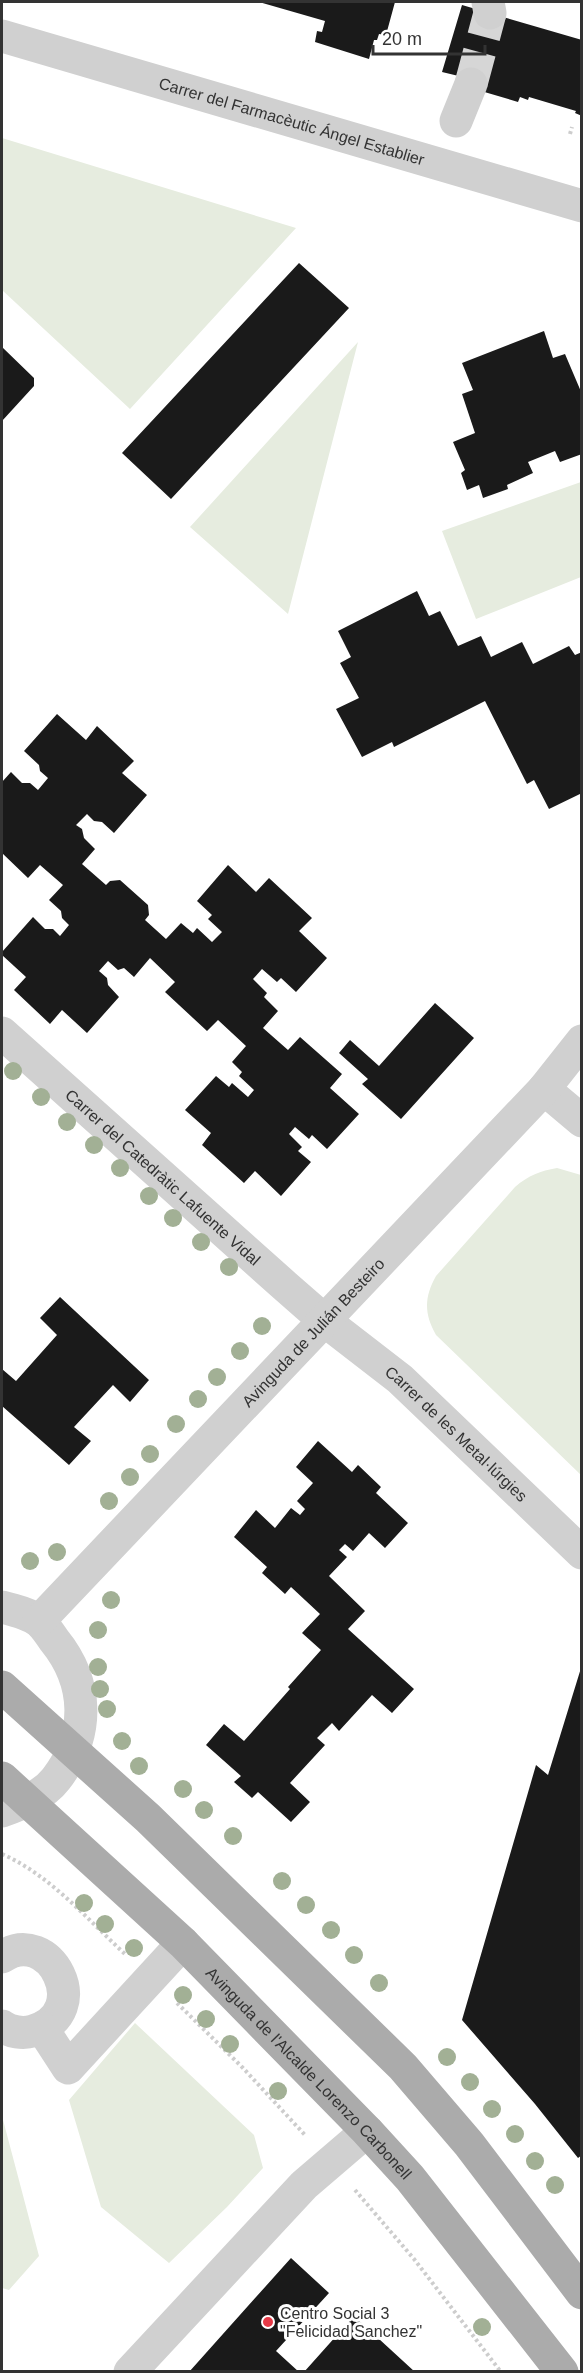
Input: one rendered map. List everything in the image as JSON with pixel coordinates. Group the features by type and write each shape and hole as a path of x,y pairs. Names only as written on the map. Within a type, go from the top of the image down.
{"main road":[{"path":"2,1687 148,1818 403,2067 469,2144 582,2293"},
{"name":"Avinguda de l'Alcalde Lorenzo Carbonell","path":"2,1778 15,1806 183,1943 367,2131 410,2178 562,2372"}],"street":[{"name":"Carrer del Farmacèutic Ángel Establier","path":"2,36 582,206"},
{"path":"456,121 471,84"},
{"name":"Carrer del Catedràtic Lafuente Vidal","path":"2,1033 325,1320"},
{"name":"Avinguda de Julián Besteiro","path":"39,1621 544,1089 582,1041"},
{"path":"544,1089 582,1120"},
{"name":"Carrer de les Metal·lúrgies","path":"325,1320 400,1379 582,1553"},
{"path":"2,1607 39,1621 68,1657 80,1688 82,1720 73,1752 55,1780 15,1806"},
{"path":"42,2028 68,2068 183,1943"},
{"path":"2,1957 22,1950 40,1954 57,1969 64,1987 64,1997 53,2020 42,2028 20,2033 2,2026"},
{"path":"129,2372 304,2185 367,2131"}],"path":[{"path":"570,134 572,127"},
{"path":"2,1854 42,1877 151,1978 243,2068 331,2162 414,2259 501,2372"}],"shaded area":[{"path":"2,138 296,228 130,409 2,290"},
{"path":"358,342 288,614 190,527"},
{"path":"581,482 581,577 476,619 442,531"},
{"path":"557,1168 581,1175 581,1475 436,1335 429,1320 427,1306 429,1291 436,1276 515,1187 535,1174"},
{"path":"135,2023 254,2135 263,2168 227,2207 169,2263 101,2207 69,2100"},
{"path":"2,2116 39,2256 9,2290 2,2288"}],"building":[{"path":"259,2 395,2 386,35 379,34 377,40 374,40 369,59 315,42 317,31 322,32 325,21"},
{"path":"462,5 582,40 582,116 575,113 576,111 529,97 528,100 520,97 518,102 481,91 467,78 442,72"},
{"path":"299,263 349,308 171,499 122,453"},
{"path":"544,331 553,358 565,354 582,394 582,454 560,462 555,451 528,462 533,473 507,485 508,489 483,498 479,485 467,490 461,473 465,470 453,442 475,433 462,394 473,390 462,363"},
{"path":"2,347 34,378 34,386 2,421"},
{"path":"417,591 429,616 440,611 458,646 481,636 491,657 522,642 533,664 569,646 575,655 582,652 582,793 549,809 534,780 527,784 485,701 394,747 392,742 362,757 336,709 359,698 340,663 351,657 338,631"},
{"path":"57,714 86,740 97,726 134,761 122,773 147,795 114,833 102,822 94,821 87,814 76,825 82,829 84,838 95,849 82,864 106,885 110,881 120,880 148,905 149,915 145,920 166,939 181,923 193,933 197,928 212,942 222,932 208,919 212,915 197,901 228,865 256,892 269,878 312,918 299,931 327,958 296,992 281,978 277,982 262,969 253,979 267,993 264,997 278,1011 263,1028 288,1050 300,1037 342,1074 330,1088 359,1114 327,1149 312,1135 309,1139 295,1127 289,1134 302,1147 298,1151 311,1162 281,1196 255,1171 244,1183 202,1145 211,1133 185,1110 216,1076 229,1087 232,1083 248,1097 254,1090 239,1076 242,1072 232,1062 246,1046 218,1020 207,1031 165,992 175,982 150,958 134,977 124,968 118,970 108,961 99,971 107,978 108,985 119,997 87,1033 62,1010 50,1024 14,990 26,977 2,955 2,952 33,917 45,929 53,929 60,936 69,925 62,918 61,911 49,900 63,885 40,865 28,878 2,853 2,782 11,772 22,783 30,783 38,790 48,778 40,771 39,765 24,751"},
{"path":"435,1003 474,1038 401,1119 362,1084 368,1079 339,1053 350,1040 379,1066"},
{"path":"60,1297 149,1380 130,1402 113,1385 74,1427 91,1441 69,1465 2,1406 2,1369 16,1381 57,1335 40,1318"},
{"path":"318,1441 352,1472 358,1465 381,1487 376,1493 408,1523 385,1548 369,1533 353,1551 345,1544 339,1550 347,1557 329,1576 365,1611 348,1629 414,1689 392,1713 372,1695 339,1731 332,1723 317,1738 325,1745 290,1783 310,1802 291,1822 258,1792 252,1798 234,1782 241,1776 206,1745 224,1724 244,1741 321,1650 302,1633 320,1614 291,1587 285,1594 262,1573 267,1567 234,1537 256,1510 275,1528 291,1508 300,1515 305,1509 297,1501 313,1483 296,1467"},
{"path":"581,1668 582,2155 578,2158 535,2104 462,2020 536,1765 548,1775"},
{"name":"Centro Social 3 \"Felicidad Sanchez\"","path":"291,2258 329,2293 276,2351 299,2372 189,2372"},
{"name":"Centro Social 3 \"Felicidad Sanchez\"","path":"354,2316 415,2372 304,2372"}],"tunnel":[{"path":"471,84 490,13"}],"place":[{"name":"Centro Social 3 \"Felicidad Sanchez\"","path":"268,2322"}]}
